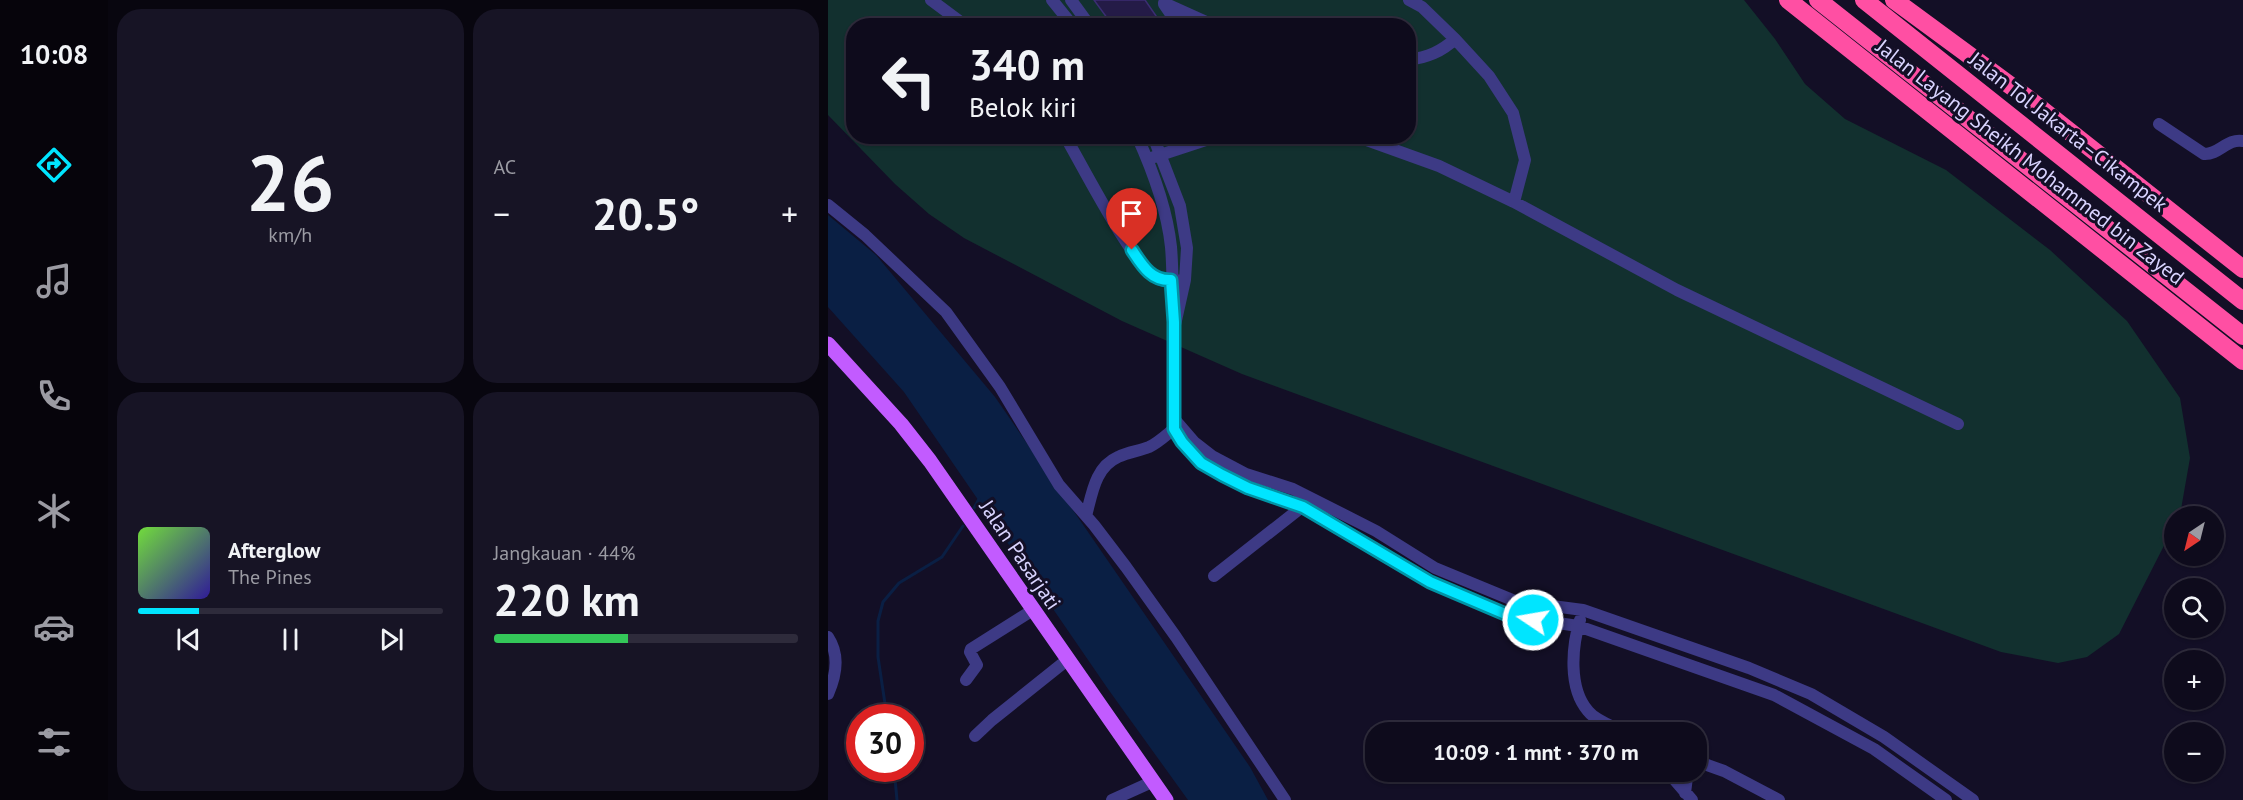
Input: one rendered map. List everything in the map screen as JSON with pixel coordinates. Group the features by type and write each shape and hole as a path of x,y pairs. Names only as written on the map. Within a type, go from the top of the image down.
{"highway":[{"name":"Jalan Layang Sheikh Mohammed bin Zayed","path":"1788,0 2243,361"},
{"path":"1818,0 2243,336"},
{"name":"Jalan Tol Jakarta–Cikampek","path":"1864,0 2243,301"},
{"path":"1894,0 2026,97 2243,270"}],"main road":[{"name":"Jalan Pasarjati","path":"828,344 901,424 930,461 1166,800"}],"street":[{"path":"931,0 955,18"},
{"path":"1052,0 1067,18"},
{"path":"1071,0 1084,18"},
{"path":"1409,0 1422,7 1455,39 1489,76 1513,113 1526,160 1514,202"},
{"path":"1163,2 1174,18"},
{"path":"1163,2 1198,18"},
{"path":"1416,58 1433,55 1455,39"},
{"path":"2159,124 2204,154 2210,154 2234,140 2243,141"},
{"path":"1069,144 1093,187 1143,266 1156,278 1185,280"},
{"path":"1141,144 1162,204 1171,247 1174,322 1173,381 1176,421 1182,442 1201,463 1248,488 1307,503 1377,531 1435,568 1515,601 1583,610 1749,668 1811,694 1884,737 1968,798"},
{"path":"1157,144 1180,206 1186,248 1185,280 1174,322"},
{"path":"1148,160 1193,144"},
{"path":"1378,144 1438,166 1514,202 1677,290 1958,424"},
{"path":"828,205 866,235 946,312 1000,387 1059,485 1126,567 1176,637 1285,800"},
{"path":"1086,516 1095,481 1107,465 1115,458 1132,450 1148,447 1176,421"},
{"path":"1214,576 1307,503"},
{"path":"1307,503 1430,582 1510,616 1578,626 1745,684 1784,700 1874,749 1946,800"},
{"path":"966,680 977,664 970,652 971,649 1033,610"},
{"path":"1583,610 1578,626 1574,660 1575,680 1581,700 1588,711 1603,722"},
{"path":"828,638 834,646 836,657 835,671 828,694"},
{"path":"975,736 1067,660"},
{"path":"1707,765 1724,771 1779,800"},
{"path":"1112,800 1154,781"},
{"path":"1676,782 1688,796"}],"green space":[{"path":"828,0 1744,0 1775,39 1805,84 1845,119 1946,170 2050,250 2127,321 2180,398 2190,458 2182,506 2164,506 2164,546 2119,634 2087,657 2058,663 2001,652 1242,374 1122,321 964,238 929,214 895,184 856,144 1416,144 1416,18 846,18 846,134 828,115"}],"water":[{"path":"828,215 876,255 995,397 1250,767 1268,800 1188,800 1108,689 904,392 828,307"}],"building":[{"path":"1094,0 1145,0 1157,18 1107,18"}],"waterway":[{"path":"974,508 979,499"},
{"path":"885,704 878,657 878,621 883,602 899,583 942,557 963,526"},
{"path":"895,782 897,800"}],"route":[{"path":"1132,250 1143,266 1156,278 1163,281 1171,280 1174,322 1174,429 1182,442 1201,463 1248,488 1303,507 1430,582 1510,616 1533,620"}]}
